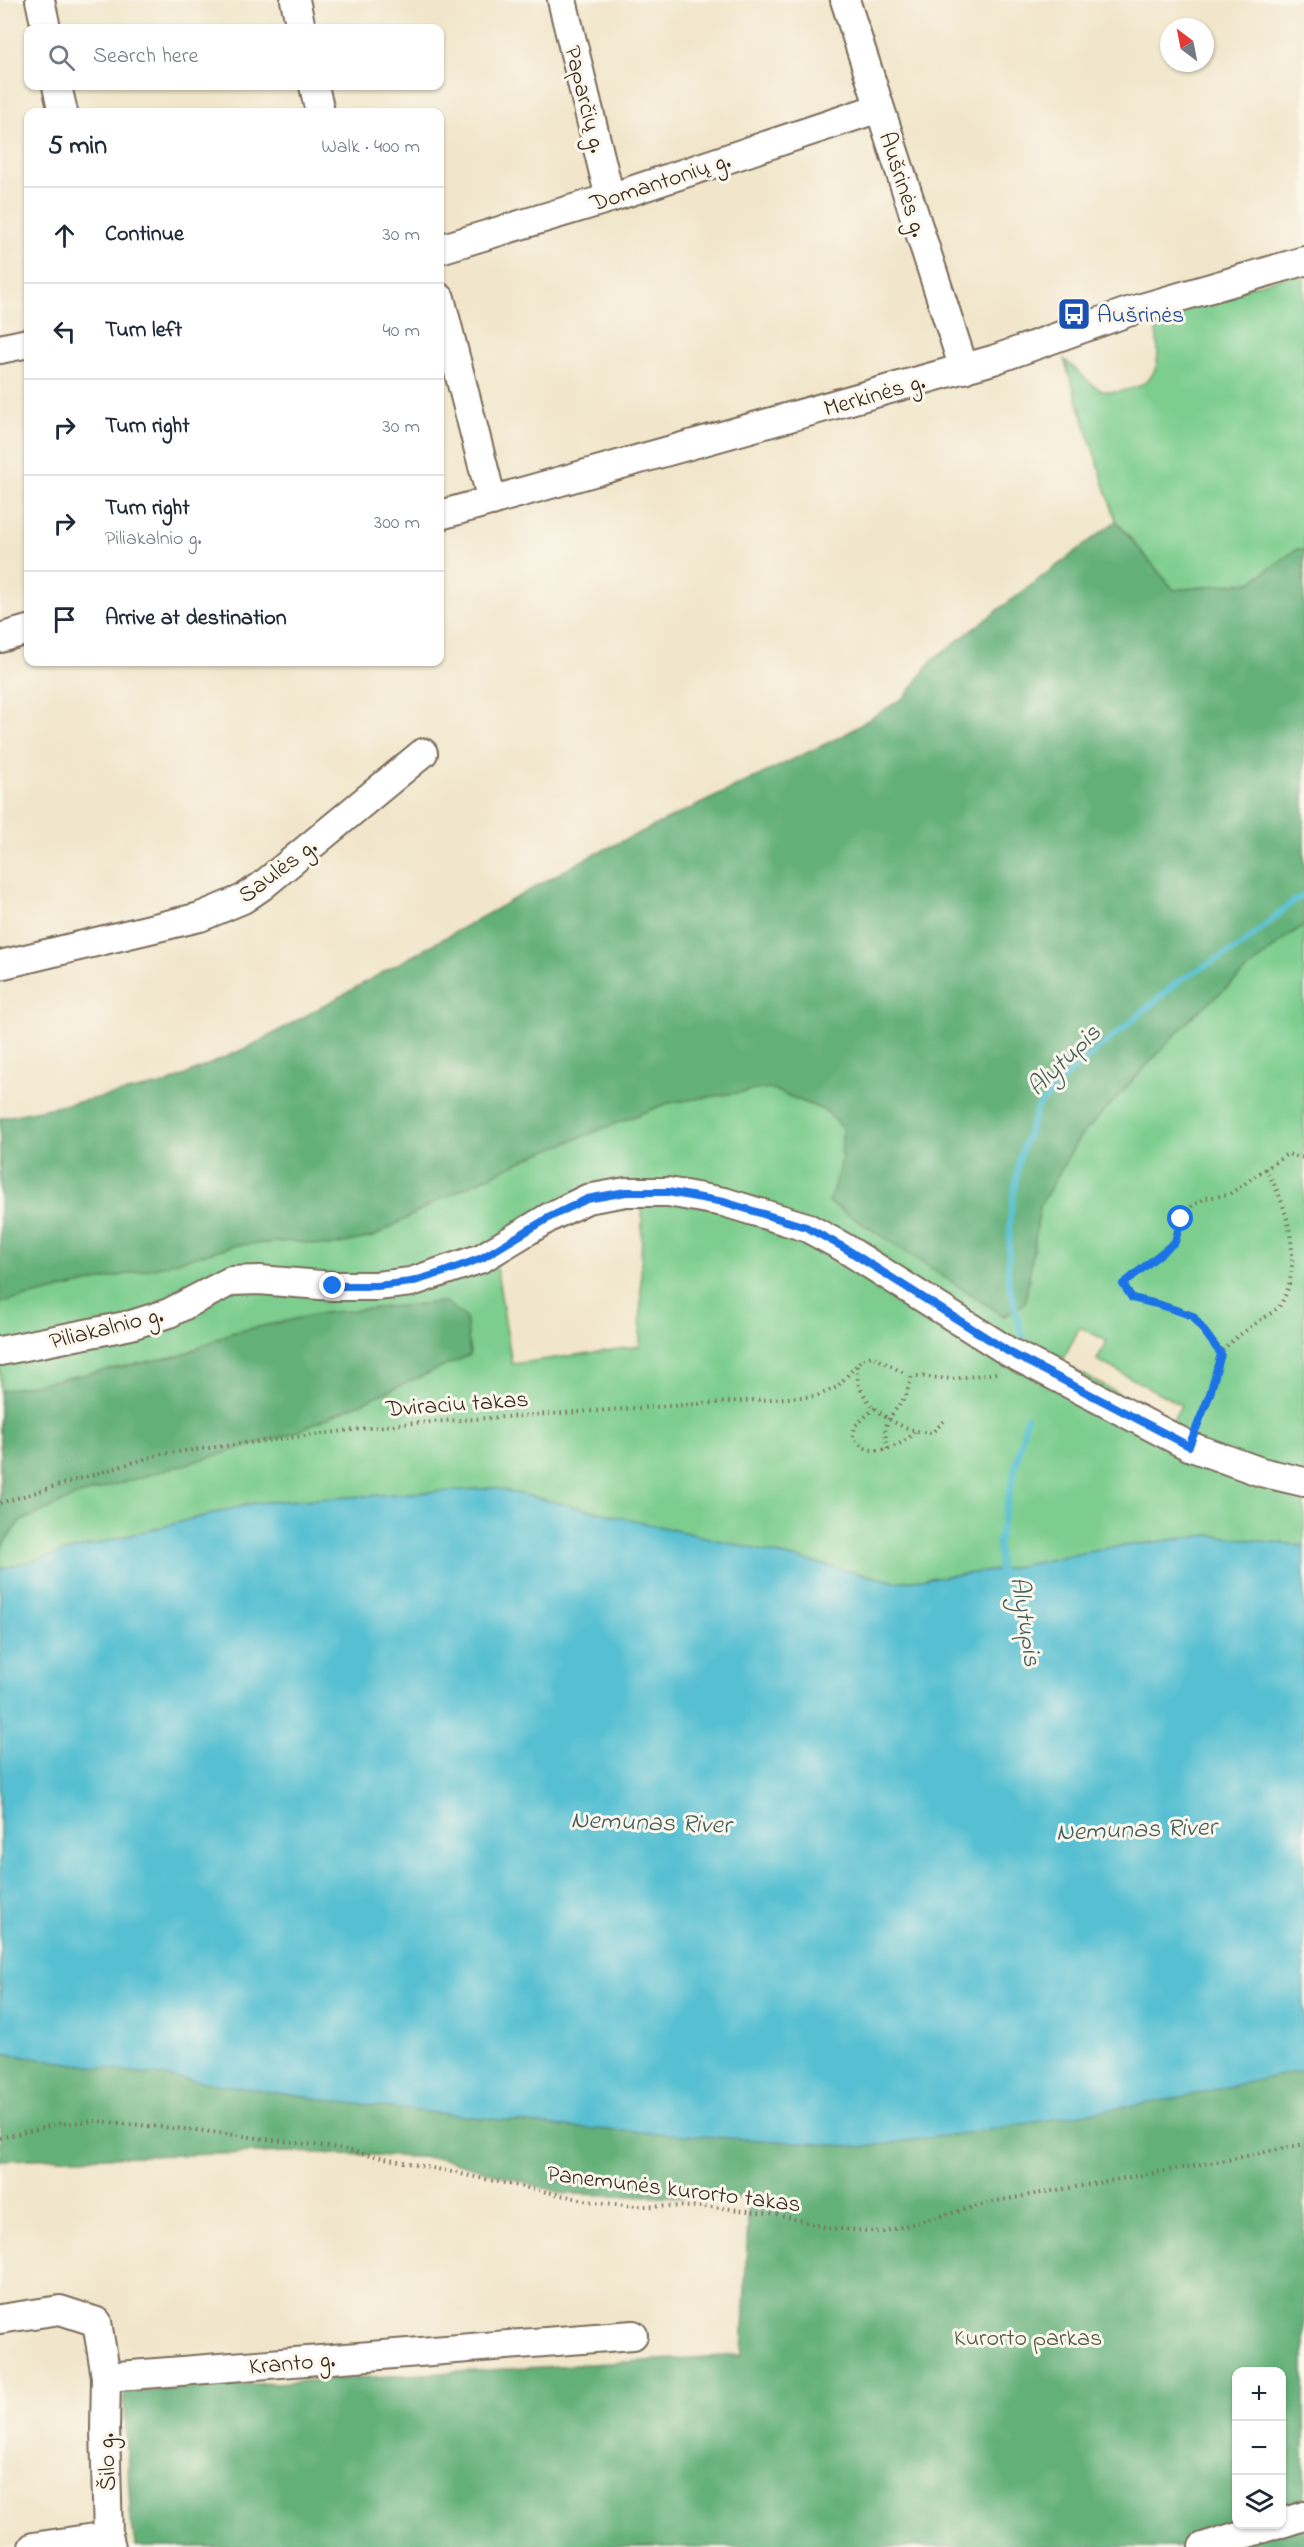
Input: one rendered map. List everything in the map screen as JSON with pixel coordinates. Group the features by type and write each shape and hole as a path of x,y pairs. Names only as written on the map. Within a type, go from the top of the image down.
{"street":[{"path":"40,0 45,24"},
{"path":"295,0 300,24"},
{"name":"Paparčių g.","path":"562,0 610,198"},
{"name":"Aušrinės g.","path":"845,0 964,369"},
{"path":"58,90 62,108"},
{"path":"315,90 319,108"},
{"name":"Domantonių g.","path":"444,248 610,198 879,108"},
{"name":"Merkinės g.","path":"444,515 964,369 1128,312 1304,261"},
{"path":"444,314 492,501"},
{"path":"0,349 24,344"},
{"path":"0,638 24,631"},
{"name":"Saulės g.","path":"0,965 200,917 243,899 262,886 423,753"},
{"name":"Piliakalnio g.","path":"0,1351 131,1325 169,1313 231,1281 259,1280 333,1286 377,1286 411,1282 482,1258 550,1217 587,1199 626,1192 668,1192 724,1202 806,1227 843,1247 1009,1352 1189,1446 1261,1472 1304,1482"},
{"path":"0,2319 60,2310 97,2322 106,2377"},
{"name":"Kranto g.","path":"106,2377 633,2335"},
{"name":"Šilo g.","path":"106,2377 105,2429 110,2542"},
{"path":"1286,2521 1304,2516"},
{"path":"1203,2547 1260,2529"},
{"path":"33,2547 110,2542"}],"path":[{"path":"1221,1354 1193,1316 1132,1298 1123,1284 1175,1242 1181,1219 1193,1205 1205,1198 1228,1196 1287,1154 1304,1158"},
{"path":"1264,1169 1279,1189 1297,1235"},
{"path":"1189,1446 1210,1394 1221,1354 1251,1327 1281,1305 1294,1289"},
{"path":"904,1372 872,1356 862,1359 857,1365 858,1384 875,1408 915,1432 932,1433 945,1420"},
{"name":"Dviraciu takas","path":"0,1503 161,1455 218,1447 400,1424 817,1396 837,1387 857,1365"},
{"path":"887,1449 885,1430 889,1418 906,1396 915,1376 952,1378 1007,1372"},
{"path":"875,1408 855,1426 853,1436 858,1445 873,1451 887,1449 905,1442 915,1432"},
{"name":"Panemunės kurorto takas","path":"0,2138 58,2124 95,2121 195,2130 337,2148 594,2202 637,2206 712,2207 777,2214 828,2228 883,2232 996,2201 1304,2144"}],"green space":[{"path":"1304,272 1304,550 1297,549 1251,582 1174,590 1116,521 1064,359 1102,391 1116,392 1139,386 1148,380 1157,363 1154,320 1200,300"},
{"path":"1116,521 1174,590 1251,582 1297,549 1304,550 1304,926 1289,935 1194,1015 1079,1138 1040,1206 1025,1303 1004,1316 829,1202 842,1161 842,1127 826,1111 769,1088 668,1103 535,1155 439,1200 373,1237 328,1246 292,1241 237,1245 153,1268 0,1303 0,1118 165,1084 255,1044 585,859 844,735 905,697 932,660"},
{"path":"1304,926 1304,1546 1209,1535 1108,1548 999,1570 896,1582 495,1488 254,1503 0,1569 0,1549 19,1522 76,1496 293,1433 470,1354 466,1318 445,1302 323,1313 231,1333 182,1355 0,1391 0,1303 153,1268 237,1245 292,1241 328,1246 373,1237 439,1200 535,1155 668,1103 769,1088 826,1111 842,1127 842,1161 829,1203 1025,1303 1040,1206 1079,1138 1194,1015 1289,935","holes":["642,1207 640,1346 512,1364 496,1264 570,1218","1080,1327 1107,1341 1097,1360 1181,1405 1172,1422 1061,1363"]},
{"path":"445,1302 466,1318 470,1355 293,1433 76,1496 19,1522 0,1549 0,1391 182,1355 231,1333 323,1313"},
{"name":"Kurorto parkas","path":"0,2053 356,2104 565,2127 1172,2099 1304,2070 1304,2547 136,2547 131,2526 124,2392 742,2355 749,2198 565,2194 441,2158 292,2152 0,2160"}],"water":[{"name":"Nemunas River","path":"495,1488 896,1582 999,1570 1108,1548 1209,1535 1304,1546 1304,2070 1172,2099 993,2129 865,2147 565,2127 356,2104 0,2053 0,1569 254,1503"}],"waterway":[{"name":"Alytupis","path":"1023,1340 1008,1278 1010,1219 1020,1155 1038,1107 1068,1075 1180,980 1241,946 1295,900 1304,896"},
{"name":"Alytupis","path":"1000,1575 998,1542 1027,1417"}],"place":[{"name":"Aušrinės","path":"1074,314"}],"route":[{"path":"333,1286 377,1286 411,1282 444,1272 482,1258 550,1217 587,1199 626,1192 668,1192 724,1202 773,1215 806,1227 843,1247 1009,1352 1189,1446 1210,1394 1221,1354 1193,1316 1132,1298 1123,1284 1175,1242 1181,1219"}]}
